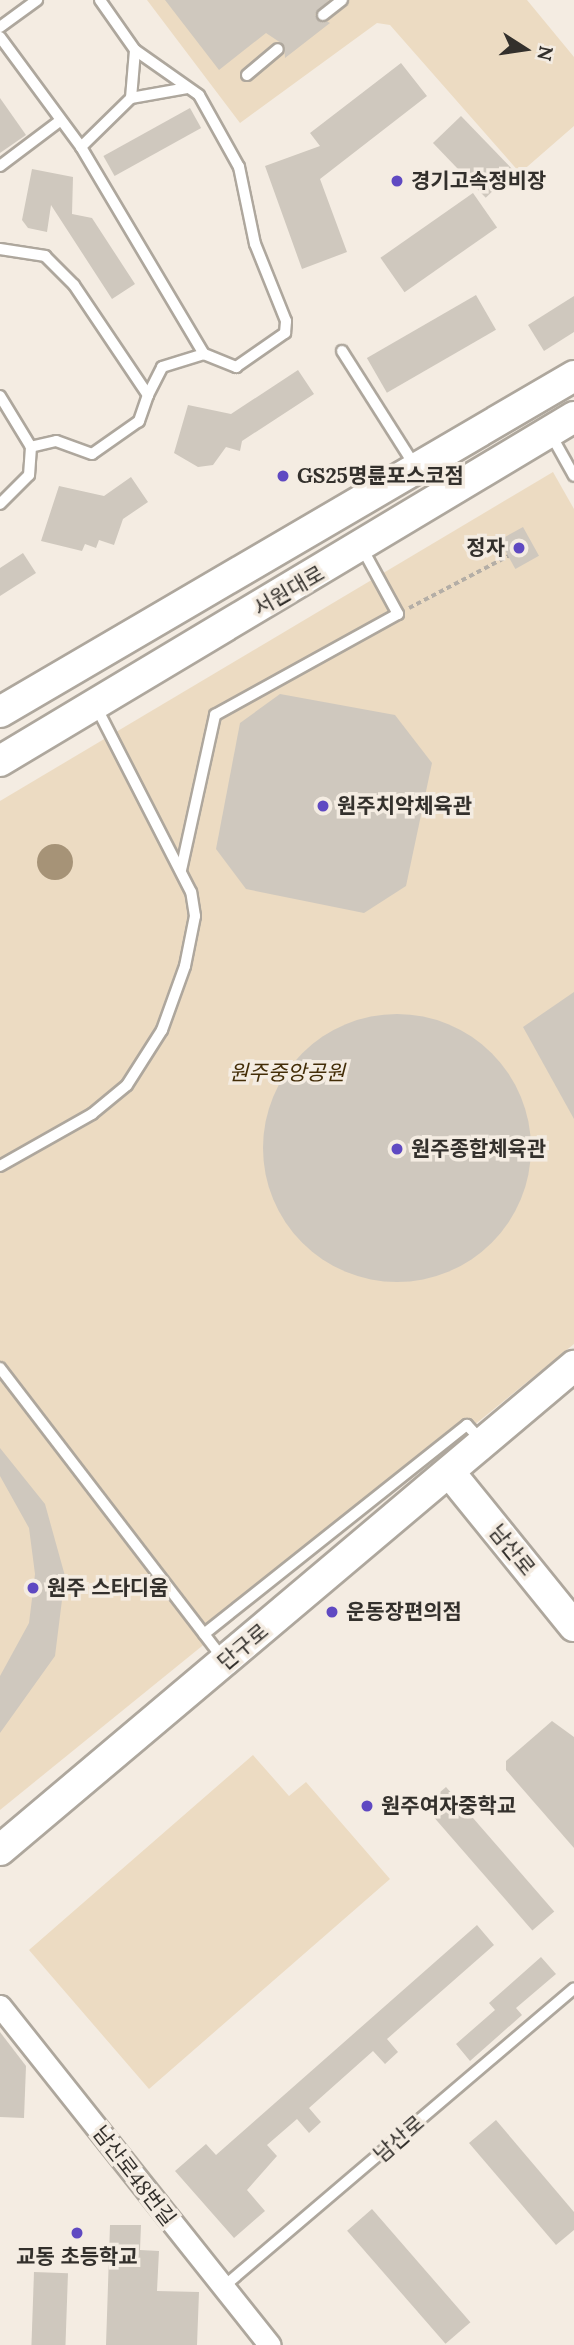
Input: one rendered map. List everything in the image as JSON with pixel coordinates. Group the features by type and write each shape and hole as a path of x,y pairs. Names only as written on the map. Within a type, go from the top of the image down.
{"street":[{"name":"서원대로","path":"0,712 419,471 574,376"},
{"name":"서원대로","path":"0,761 362,548 561,424"},
{"path":"74,670 95,704"},
{"name":"단구로","path":"0,1850 574,1366"},
{"name":"남산로","path":"450,1473 574,1626"},
{"name":"남산로48번길","path":"0,2006 270,2345"}],"lane":[{"path":"0,27 37,0"},
{"path":"0,37 81,147 204,355 236,368 285,332 286,321 256,244 235,156 222,126 187,88 135,50 100,0"},
{"path":"323,15 342,0"},
{"path":"247,75 278,49"},
{"path":"131,98 135,50"},
{"path":"81,147 131,98 187,88"},
{"path":"0,166 61,120"},
{"path":"0,249 45,256 74,285 148,395"},
{"path":"342,351 419,471"},
{"path":"31,447 56,441 92,454 139,421 162,368 204,355"},
{"path":"0,396 31,447 29,475 0,504"},
{"path":"561,424 574,476"},
{"path":"181,870 215,715 398,614 362,548"},
{"path":"0,1166 109,1103 147,1060 185,966 195,916 181,870 95,704"},
{"path":"0,1368 226,1662"},
{"name":"단구로","path":"204,1634 467,1425 484,1443"},
{"name":"남산로","path":"222,2288 574,1988"}],"path":[{"path":"398,614 508,556"}],"green space":[{"path":"147,0 527,0 574,57 574,126 520,173 390,25 377,23 240,123"},
{"name":"원주중앙공원","path":"553,472 574,509 574,1344 0,1810 0,801"},
{"path":"253,1755 289,1796 306,1782 390,1879 149,2089 29,1950"}],"shaded area":[{"path":"55,844 67,850 73,862 67,874 55,880 43,874 37,862 43,850"}],"building":[{"path":"165,0 329,0 315,15 330,23 285,58 284,45 266,33 219,70"},
{"path":"401,63 427,96 320,179 347,252 302,269 265,166 320,146 310,133"},
{"path":"0,98 26,135 0,153"},
{"path":"190,108 201,128 115,176 103,156"},
{"path":"461,116 514,171 486,198 433,143"},
{"path":"32,169 73,177 72,214 92,218 135,284 112,299 51,205 47,232 28,228 22,220"},
{"path":"473,193 497,227 405,292 380,258"},
{"path":"476,295 496,330 387,393 367,358"},
{"path":"574,296 574,332 544,351 528,325"},
{"path":"298,370 314,394 242,441 240,451 226,447 213,465 198,467 174,453 188,405 231,414"},
{"path":"131,477 148,502 123,519 114,545 99,540 96,548 85,544 82,551 41,541 59,486 104,496"},
{"name":"정자","path":"523,527 539,556 515,569 499,540"},
{"path":"23,553 36,573 0,596 0,568"},
{"name":"원주치악체육관","path":"280,694 395,715 432,763 406,886 364,913 246,889 216,849 240,723"},
{"path":"574,992 574,1119 523,1027"},
{"name":"원주종합체육관","path":"397,1014 436,1020 460,1030 482,1045 500,1063 515,1085 525,1109 531,1148 525,1187 515,1211 500,1233 482,1251 460,1266 436,1276 397,1282 358,1276 334,1266 312,1251 294,1233 279,1211 269,1187 263,1148 269,1109 279,1085 294,1063 312,1045 334,1030 358,1020"},
{"name":"원주 스타디움","path":"0,1448 45,1504 65,1576 55,1656 0,1733 0,1676 29,1623 35,1574 29,1528 0,1476"},
{"path":"552,1721 574,1737 574,1848 506,1770 506,1761"},
{"path":"446,1787 554,1912 532,1931 424,1806"},
{"path":"477,1925 494,1945 387,2039 398,2052 385,2064 373,2051 309,2108 321,2122 309,2133 297,2119 267,2145 277,2156 247,2190 265,2211 234,2238 175,2171 206,2144 216,2155"},
{"path":"541,1957 556,1974 516,2008 522,2015 470,2061 456,2044 495,2010 489,2003"},
{"path":"0,2032 26,2066 24,2118 0,2117"},
{"path":"496,2120 574,2212 574,2230 556,2245 469,2143"},
{"path":"372,2209 470,2322 446,2344 347,2231"},
{"path":"110,2225 141,2225 140,2250 159,2251 157,2291 199,2292 197,2345 106,2345"},
{"path":"34,2272 68,2273 65,2345 31,2345"}],"place":[{"name":"경기고속정비장","path":"397,181"},
{"name":"GS25명륜포스코점","path":"283,476"},
{"name":"정자","path":"519,548"},
{"name":"원주치악체육관","path":"323,806"},
{"name":"원주종합체육관","path":"397,1149"},
{"name":"원주 스타디움","path":"33,1588"},
{"name":"운동장편의점","path":"332,1612"},
{"name":"원주여자중학교","path":"367,1806"},
{"name":"교동 초등학교","path":"77,2233"}]}
